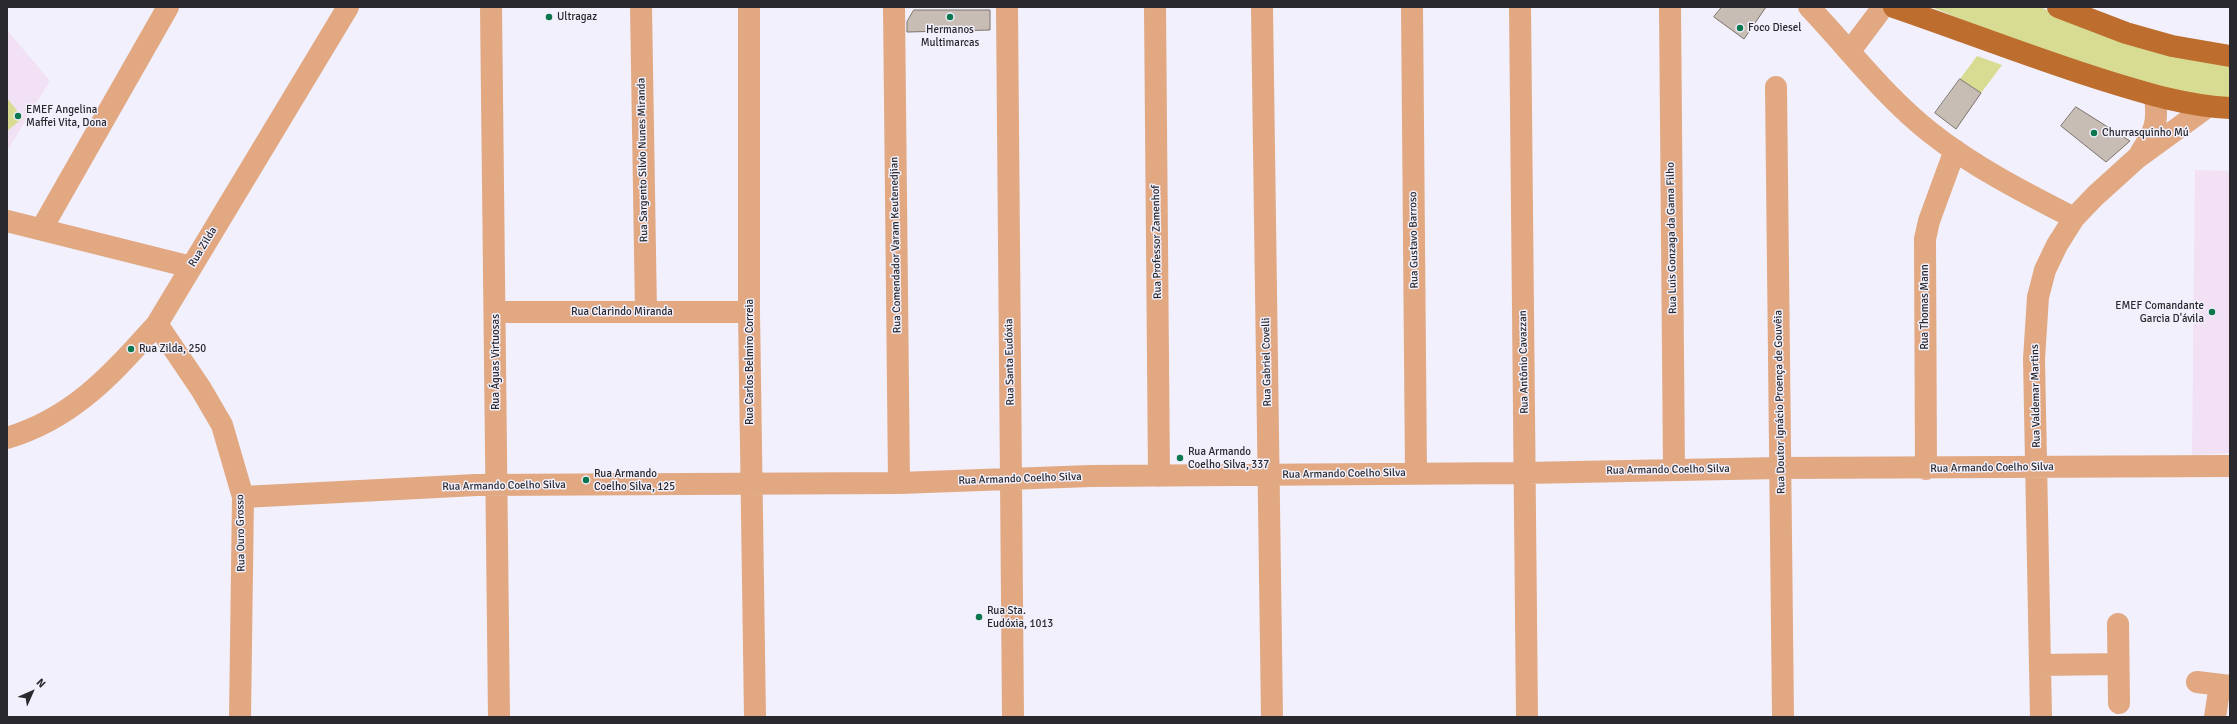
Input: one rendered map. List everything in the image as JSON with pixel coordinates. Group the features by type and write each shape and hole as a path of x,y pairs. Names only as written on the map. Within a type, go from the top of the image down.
{"main road":[{"path":"1894,7 2039,60 2155,96 2207,107 2230,108"},
{"path":"2058,7 2126,33 2172,46 2230,56"}],"street":[{"path":"42,228 168,7"},
{"name":"Rua Zilda","path":"7,438 54,419 81,401 120,366 157,324 348,7"},
{"name":"Rua Águas Virtuosas","path":"491,7 496,312 496,486 499,717"},
{"name":"Rua Sargento Silvio Nunes Miranda","path":"641,7 646,312"},
{"name":"Rua Carlos Belmiro Correia","path":"749,7 749,312 755,717"},
{"name":"Rua Comendador Varam Keutenedjian","path":"894,7 898,483"},
{"name":"Rua Santa Eudóxia","path":"1007,7 1013,717"},
{"name":"Rua Professor Zamenhof","path":"1155,7 1159,476"},
{"name":"Rua Gabriel Covelli","path":"1262,7 1272,717"},
{"name":"Rua Gustavo Barroso","path":"1412,7 1416,473"},
{"name":"Rua Antônio Cavazzan","path":"1520,7 1527,717"},
{"name":"Rua Luis Gonzaga da Gama Filho","path":"1670,7 1674,470"},
{"path":"1809,7 1891,97 1931,133 2014,187 2074,218"},
{"path":"1850,51 1883,7"},
{"name":"Rua Doutor Ignácio Proença de Gouvêia","path":"1776,88 1783,717"},
{"name":"Rua Valdemar Martins","path":"2137,158 2156,129 2157,112 2155,96"},
{"name":"Rua Valdemar Martins","path":"2041,717 2038,467 2034,359 2038,297 2045,270 2054,251 2074,218 2095,196 2137,158 2207,107"},
{"name":"Rua Thomas Mann","path":"1926,469 1925,239 1929,221 1955,150"},
{"path":"7,221 42,228 191,267"},
{"name":"Rua Clarindo Miranda","path":"496,312 749,312"},
{"name":"Rua Ouro Grosso","path":"157,324 204,394 222,425 243,497 240,717"},
{"name":"Rua Armando Coelho Silva","path":"243,497 496,486 898,483 1159,476 1525,473 1780,468 1926,469 2230,466"},
{"path":"2118,624 2119,703"},
{"path":"2040,665 2118,664"},
{"path":"2197,682 2225,685 2215,717"}],"shaded area":[{"name":"EMEF Angelina Maffei Vita, Dona","path":"7,30 50,81 7,151"},
{"name":"EMEF Comandante Garcia D'ávila","path":"2195,170 2230,171 2230,453 2192,455"}],"green space":[{"path":"1931,7 2040,7 2110,37 2230,63 2230,100 2158,90 2015,41"},
{"path":"1977,56 2002,65 1981,93 1960,79"},
{"path":"7,98 23,118 7,131"}],"building":[{"name":"Foco Diesel","path":"1722,7 1766,7 1744,39 1714,17"},
{"name":"Hermanos Multimarcas","path":"914,10 990,10 990,30 907,32 907,22"},
{"path":"1960,79 1981,93 1956,129 1935,113"},
{"name":"Churrasquinho Mú","path":"2076,107 2130,141 2106,162 2061,126"}],"place":[{"name":"Ultragaz","path":"549,17"},
{"name":"Hermanos Multimarcas","path":"950,17"},
{"name":"Foco Diesel","path":"1740,28"},
{"name":"EMEF Angelina Maffei Vita, Dona","path":"18,116"},
{"name":"Churrasquinho Mú","path":"2094,133"},
{"name":"EMEF Comandante Garcia D'ávila","path":"2212,312"},
{"name":"Rua Zilda, 250","path":"131,349"},
{"name":"Rua Armando Coelho Silva, 337","path":"1180,458"},
{"name":"Rua Armando Coelho Silva, 125","path":"586,480"},
{"name":"Rua Sta. Eudóxia, 1013","path":"979,617"}]}
